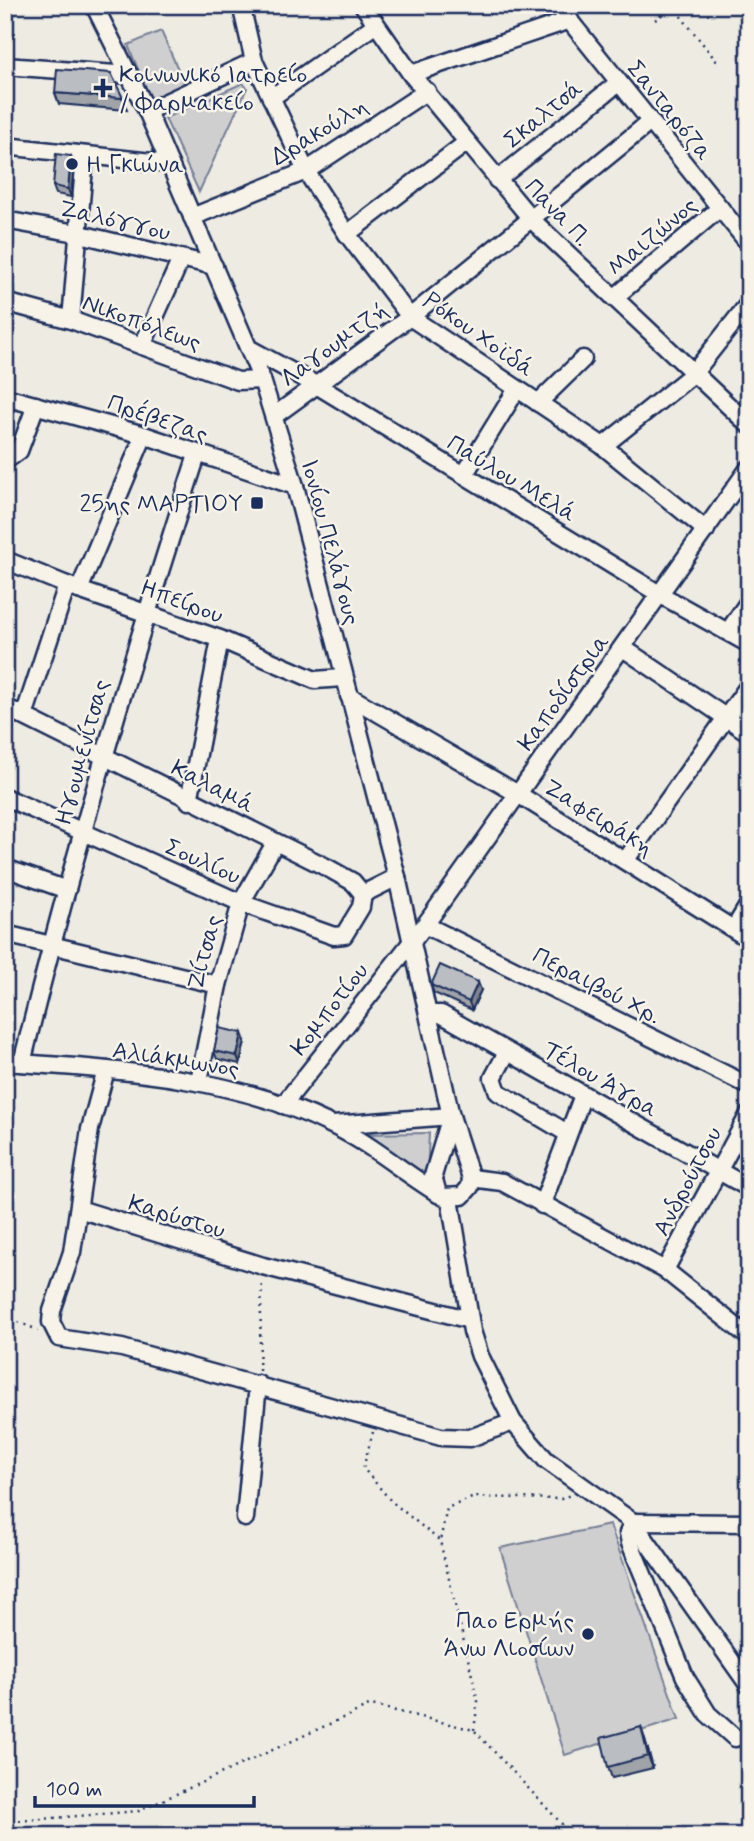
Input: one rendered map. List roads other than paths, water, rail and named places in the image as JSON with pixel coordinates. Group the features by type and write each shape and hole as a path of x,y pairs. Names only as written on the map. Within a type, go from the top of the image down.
{"street":[{"name":"Ιονίου Πελάγους","path":"94,5 147,111 251,350 274,416 295,486 397,877 451,1116 471,1178"},
{"name":"Ρόκου Χοϊδά","path":"241,5 254,61 306,171 347,234 410,317 603,446 706,530"},
{"name":"Πανα Π.","path":"363,5 411,74 532,220 749,425"},
{"name":"Σανταρόζα","path":"557,5 749,243"},
{"path":"411,74 569,20"},
{"path":"271,98 375,25"},
{"path":"147,111 254,61"},
{"path":"5,66 130,75"},
{"name":"Σκαλτσά","path":"497,180 618,83"},
{"name":"Δρακούλη","path":"192,217 306,171 427,91"},
{"name":"Λαγουμτζή","path":"274,416 410,317 650,122"},
{"name":"Σκαλτσά","path":"347,234 466,143"},
{"path":"5,146 170,164"},
{"path":"71,320 76,233 85,155"},
{"name":"Μαιζώνος","path":"614,298 720,208"},
{"name":"Ζαλόγγου","path":"5,220 76,233 214,266"},
{"path":"142,346 181,259"},
{"name":"Νικοπόλεως","path":"5,302 71,320 238,381 262,380"},
{"path":"603,446 693,373 749,303"},
{"name":"Παύλου Μελά","path":"251,350 318,386 661,595 749,644"},
{"path":"538,403 583,359"},
{"path":"464,475 517,389"},
{"name":"Πρέβεζας","path":"5,397 145,435 197,455 295,486"},
{"path":"5,461 19,451 36,405"},
{"path":"24,716 73,588 145,435"},
{"name":"Ηγουμενίτσας","path":"13,1062 84,834 103,756 145,612 197,455"},
{"name":"Καποδίστρια","path":"412,940 661,595 749,468"},
{"name":"Ηπείρου","path":"5,560 73,588 220,639 315,680 343,678"},
{"path":"728,632 749,601"},
{"path":"189,801 220,639"},
{"path":"623,648 749,733"},
{"path":"625,861 749,685"},
{"name":"Ζαφειράκη","path":"349,696 518,794 749,939"},
{"name":"Καλαμά","path":"5,707 353,882 363,894"},
{"name":"Σουλίου","path":"5,797 241,903 334,936 344,935 361,907 363,894"},
{"name":"Ζίτσας","path":"199,1081 218,985 241,903 275,843"},
{"path":"5,868 67,890"},
{"path":"363,894 397,877"},
{"path":"734,929 749,904"},
{"name":"Περαιβού Χρ.","path":"425,925 749,1086"},
{"path":"5,934 218,985"},
{"name":"Κομποτίου","path":"283,1105 412,940"},
{"name":"Τέλου Άγρα","path":"429,1014 441,1014 749,1188"},
{"path":"507,1052 493,1079 498,1092 567,1133"},
{"name":"Αλιάκμωνος","path":"13,1062 199,1081 283,1105 333,1125 444,1196"},
{"path":"106,1070 90,1129 72,1252 52,1311 54,1330 64,1340 122,1348 258,1384 376,1420 455,1438 477,1436 513,1422"},
{"path":"542,1205 583,1095"},
{"name":"Ανδρούτσου","path":"665,1270 749,1114"},
{"path":"451,1116 433,1176 444,1196 480,1356 513,1422 546,1460 633,1521 667,1566 747,1686"},
{"name":"Αλιάκμωνος","path":"333,1125 451,1116"},
{"path":"444,1196 466,1193 471,1178 502,1182 665,1270 749,1337"},
{"name":"Καρύστου","path":"79,1209 263,1266 470,1320"},
{"path":"245,1518 258,1384"},
{"path":"633,1521 749,1523"},
{"path":"633,1521 628,1533 631,1543 685,1677 708,1714 735,1738"}],"place":[{"name":"Κοινωνικό Ιατρείο / Φαρμακείο","path":"103,88"},
{"name":"Η Γκιώνα","path":"72,164"},
{"name":"25ης ΜΑΡΤΙΟΥ","path":"257,503"},
{"name":"Παο Ερμής Άνω Λιοσίων","path":"588,1634"}]}
